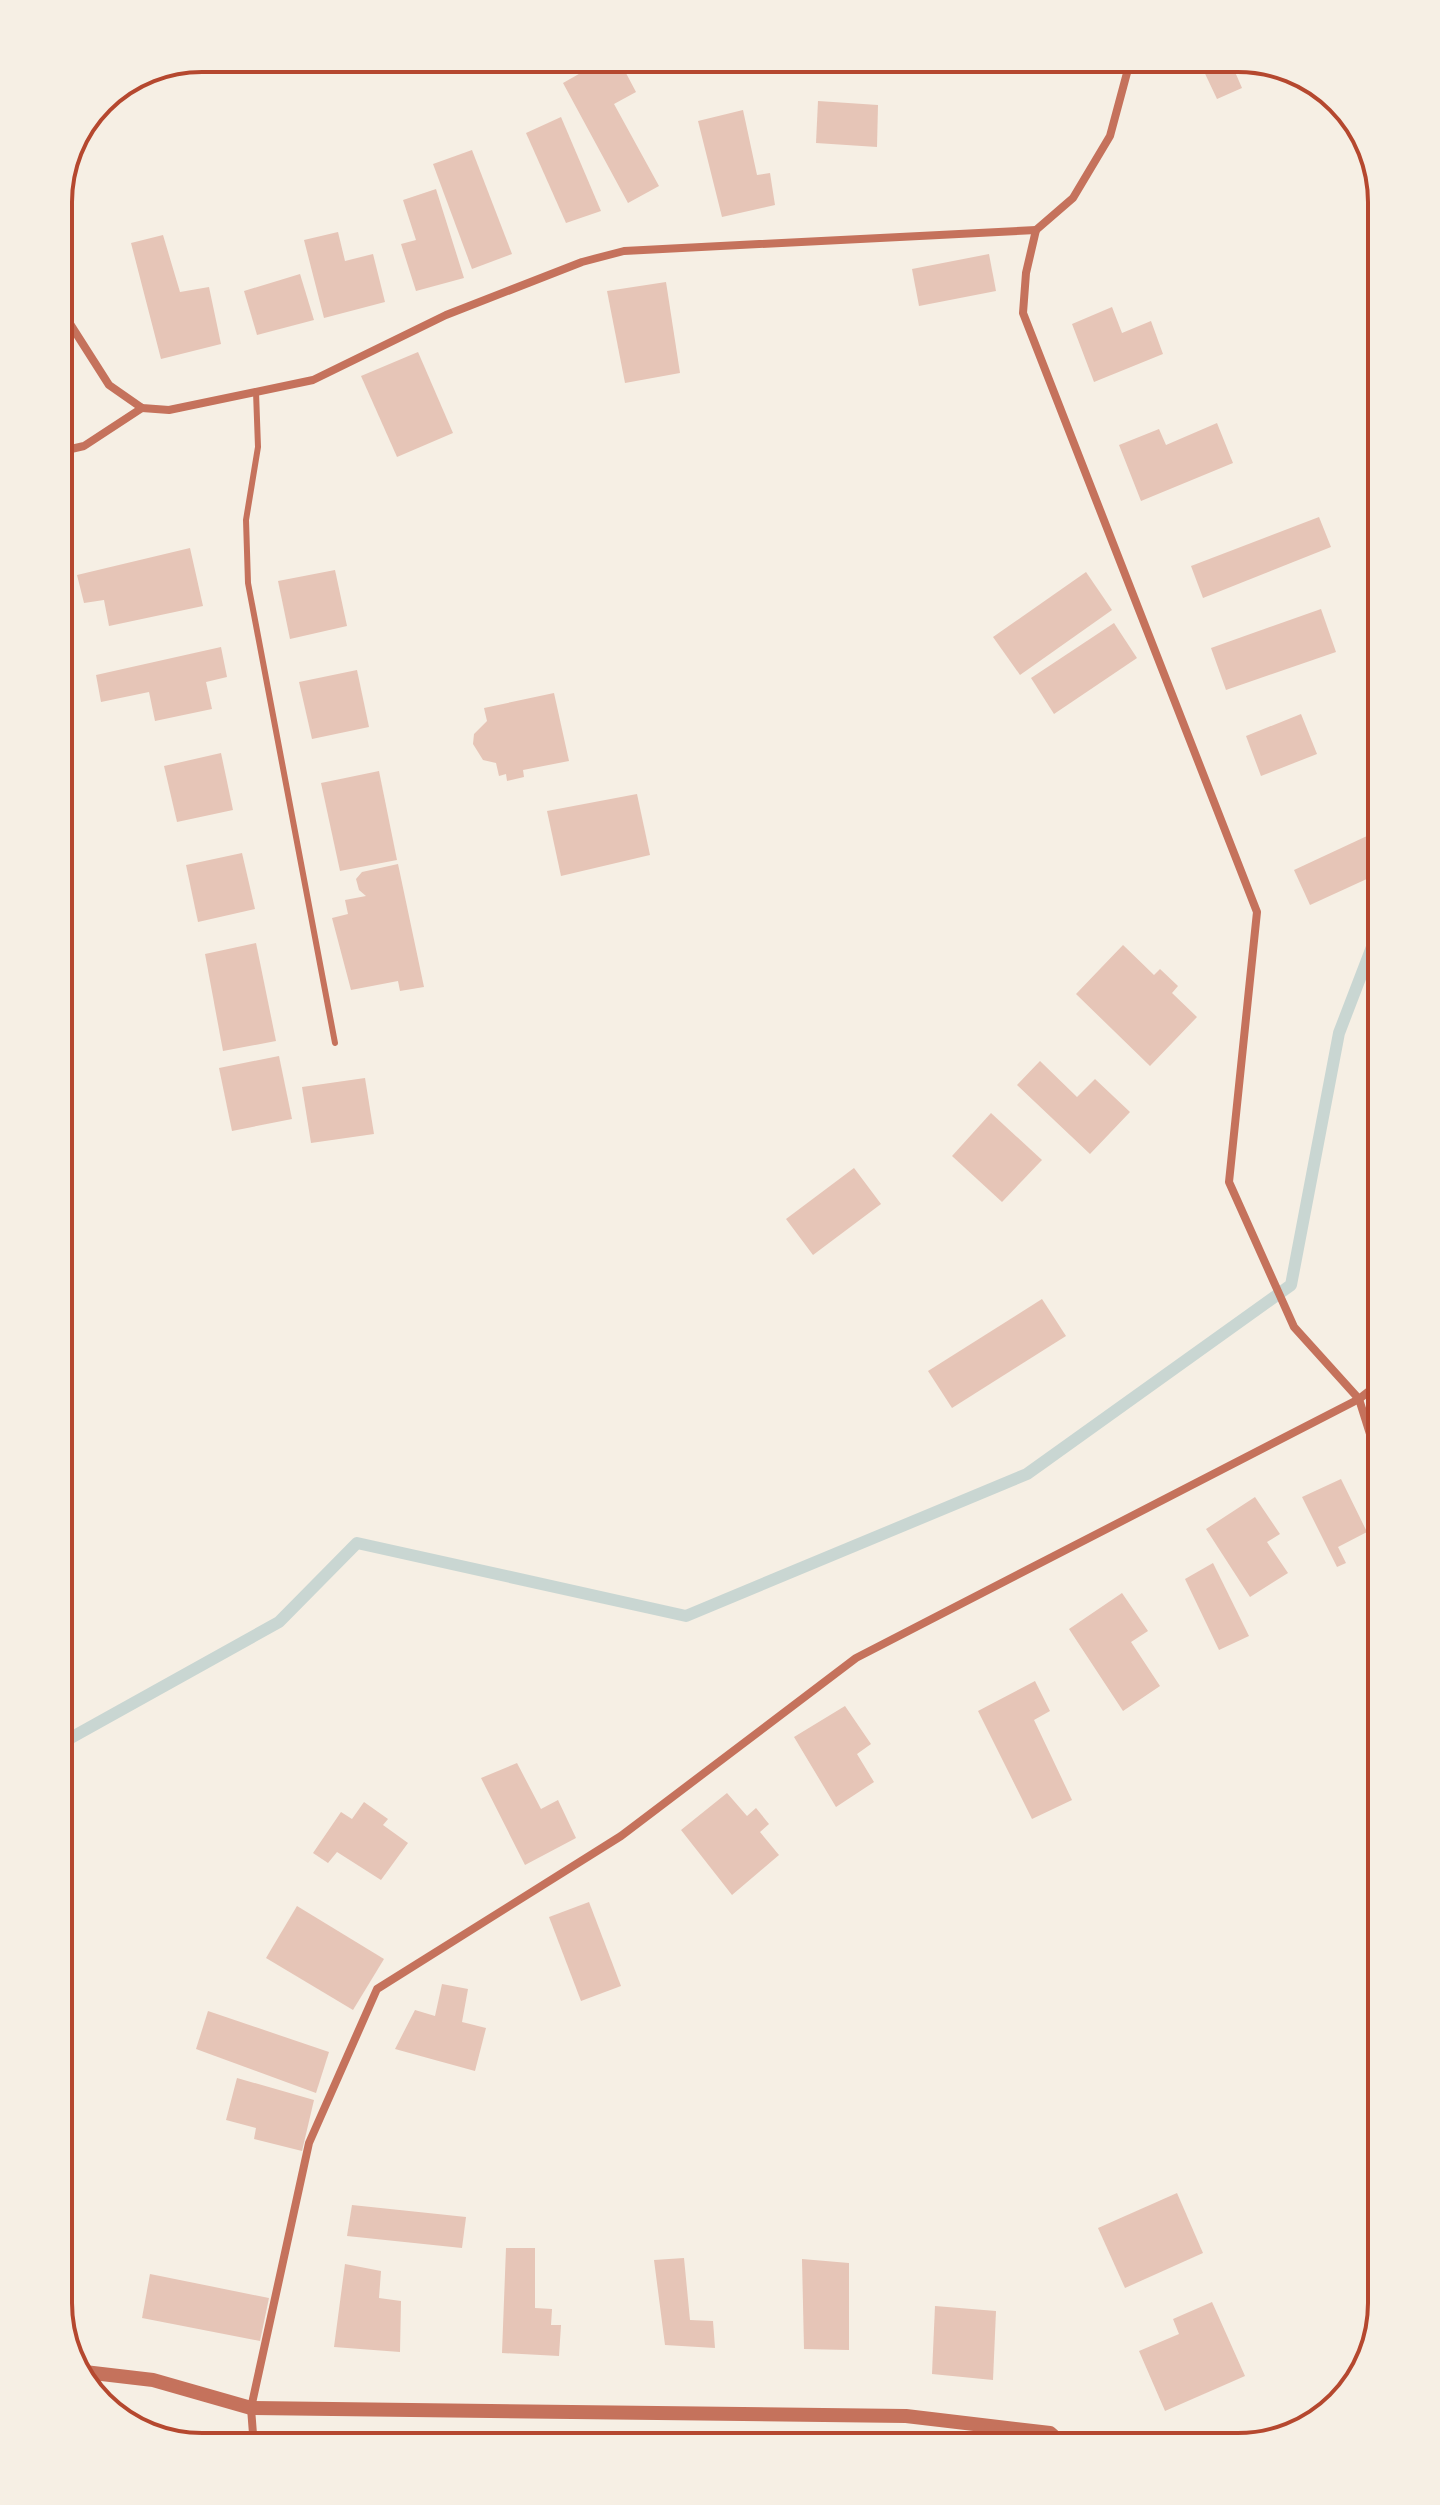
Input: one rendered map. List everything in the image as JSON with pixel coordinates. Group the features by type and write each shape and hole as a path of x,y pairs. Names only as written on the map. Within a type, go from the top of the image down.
{"street":[{"path":"1127,72 1110,136 1073,198 1036,230 1026,273 1023,313 1257,912 1229,1182 1264,1267 1294,1327 1359,1399 1368,1428"},
{"path":"72,327 109,385 142,408 169,410 313,380 446,315 582,262 624,251 1036,230"},
{"path":"72,449 84,446 142,408"},
{"path":"253,2433 251,2408 309,2143 377,1989 621,1836 856,1658 1368,1392"},
{"path":"93,2373 153,2380 251,2408 906,2416 1050,2433"}],"lane":[{"path":"256,392 258,447 246,520 248,583 335,1043"}],"building":[{"path":"582,72 625,72 636,92 614,104 659,186 628,203 563,83"},
{"path":"1204,72 1235,72 1242,88 1217,99"},
{"path":"818,101 878,105 877,147 816,143"},
{"path":"743,110 757,175 770,173 775,205 722,217 698,121"},
{"path":"561,117 601,211 566,223 526,133"},
{"path":"472,150 512,254 472,269 433,164"},
{"path":"436,189 464,278 416,291 401,244 416,240 403,200"},
{"path":"338,232 345,261 373,254 385,302 324,318 304,240"},
{"path":"163,235 180,292 209,287 221,344 161,359 131,243"},
{"path":"989,254 996,291 919,306 912,269"},
{"path":"300,274 314,320 257,335 244,291"},
{"path":"666,282 680,373 625,383 607,291"},
{"path":"1112,307 1122,333 1151,321 1163,354 1094,382 1072,324"},
{"path":"418,352 453,433 397,457 361,376"},
{"path":"1217,423 1233,463 1141,501 1119,445 1159,429 1166,445"},
{"path":"1319,517 1331,547 1203,598 1191,566"},
{"path":"190,548 203,606 109,626 104,600 84,603 77,575"},
{"path":"335,570 347,626 290,639 278,581"},
{"path":"1086,572 1112,610 1020,675 993,637"},
{"path":"1321,609 1336,652 1226,690 1211,648"},
{"path":"1114,623 1137,658 1054,714 1031,678"},
{"path":"221,647 227,677 206,682 212,709 155,721 149,692 101,702 96,675"},
{"path":"357,670 369,727 312,739 299,682"},
{"path":"554,693 569,761 523,770 524,777 507,781 506,774 499,776 496,763 483,760 473,744 474,734 487,721 484,708"},
{"path":"1301,714 1317,754 1261,776 1246,736"},
{"path":"221,753 233,810 177,822 164,766"},
{"path":"379,771 397,860 340,871 321,783"},
{"path":"637,794 650,855 561,876 547,811"},
{"path":"1368,836 1368,878 1310,905 1294,870"},
{"path":"242,853 255,909 198,922 186,865"},
{"path":"398,864 424,987 400,991 398,981 351,990 332,918 348,914 345,900 366,896 359,890 356,879 362,872"},
{"path":"256,943 276,1041 223,1051 205,954"},
{"path":"1123,945 1154,975 1160,969 1178,986 1172,993 1197,1017 1150,1066 1076,994"},
{"path":"279,1056 292,1119 232,1131 219,1068"},
{"path":"1040,1061 1077,1097 1095,1079 1130,1112 1090,1154 1017,1085"},
{"path":"365,1078 374,1134 311,1143 302,1087"},
{"path":"991,1113 1042,1160 1002,1202 952,1156"},
{"path":"854,1168 881,1204 813,1255 786,1219"},
{"path":"1042,1299 1066,1336 952,1408 928,1371"},
{"path":"1341,1479 1367,1532 1338,1547 1346,1563 1337,1567 1302,1497"},
{"path":"1255,1497 1280,1534 1267,1542 1288,1573 1250,1597 1206,1529"},
{"path":"1213,1563 1249,1636 1219,1650 1185,1579"},
{"path":"1122,1593 1148,1631 1131,1642 1160,1686 1123,1711 1069,1629"},
{"path":"1035,1681 1050,1711 1034,1720 1072,1800 1032,1819 978,1711"},
{"path":"845,1706 871,1744 857,1754 874,1782 836,1807 794,1737"},
{"path":"517,1763 541,1809 558,1800 576,1838 525,1865 481,1778"},
{"path":"727,1793 747,1816 756,1808 769,1824 760,1832 779,1855 732,1895 681,1830"},
{"path":"364,1802 388,1819 383,1825 408,1843 381,1880 337,1852 328,1863 313,1853 341,1812 352,1819"},
{"path":"589,1902 621,1986 581,2001 549,1917"},
{"path":"297,1906 384,1959 353,2010 266,1958"},
{"path":"442,1984 468,1989 462,2022 486,2028 475,2071 395,2049 415,2010 435,2016"},
{"path":"208,2011 329,2052 316,2093 196,2049"},
{"path":"237,2078 314,2100 302,2151 254,2139 256,2128 226,2120"},
{"path":"1177,2193 1203,2253 1125,2288 1098,2228"},
{"path":"352,2205 466,2217 462,2248 347,2236"},
{"path":"506,2248 535,2248 535,2308 552,2309 551,2325 561,2325 559,2356 502,2353"},
{"path":"684,2258 690,2320 713,2321 715,2348 665,2345 654,2260"},
{"path":"802,2259 849,2263 849,2350 804,2349"},
{"path":"345,2264 381,2271 379,2298 401,2301 400,2352 334,2347"},
{"path":"150,2274 269,2298 260,2341 142,2318"},
{"path":"1212,2302 1245,2376 1165,2411 1139,2351 1179,2334 1173,2319"},
{"path":"935,2306 996,2311 993,2380 932,2374"}],"waterway":[{"path":"72,1737 279,1622 357,1543 686,1616 1027,1474 1291,1285 1339,1033 1368,957"}]}
